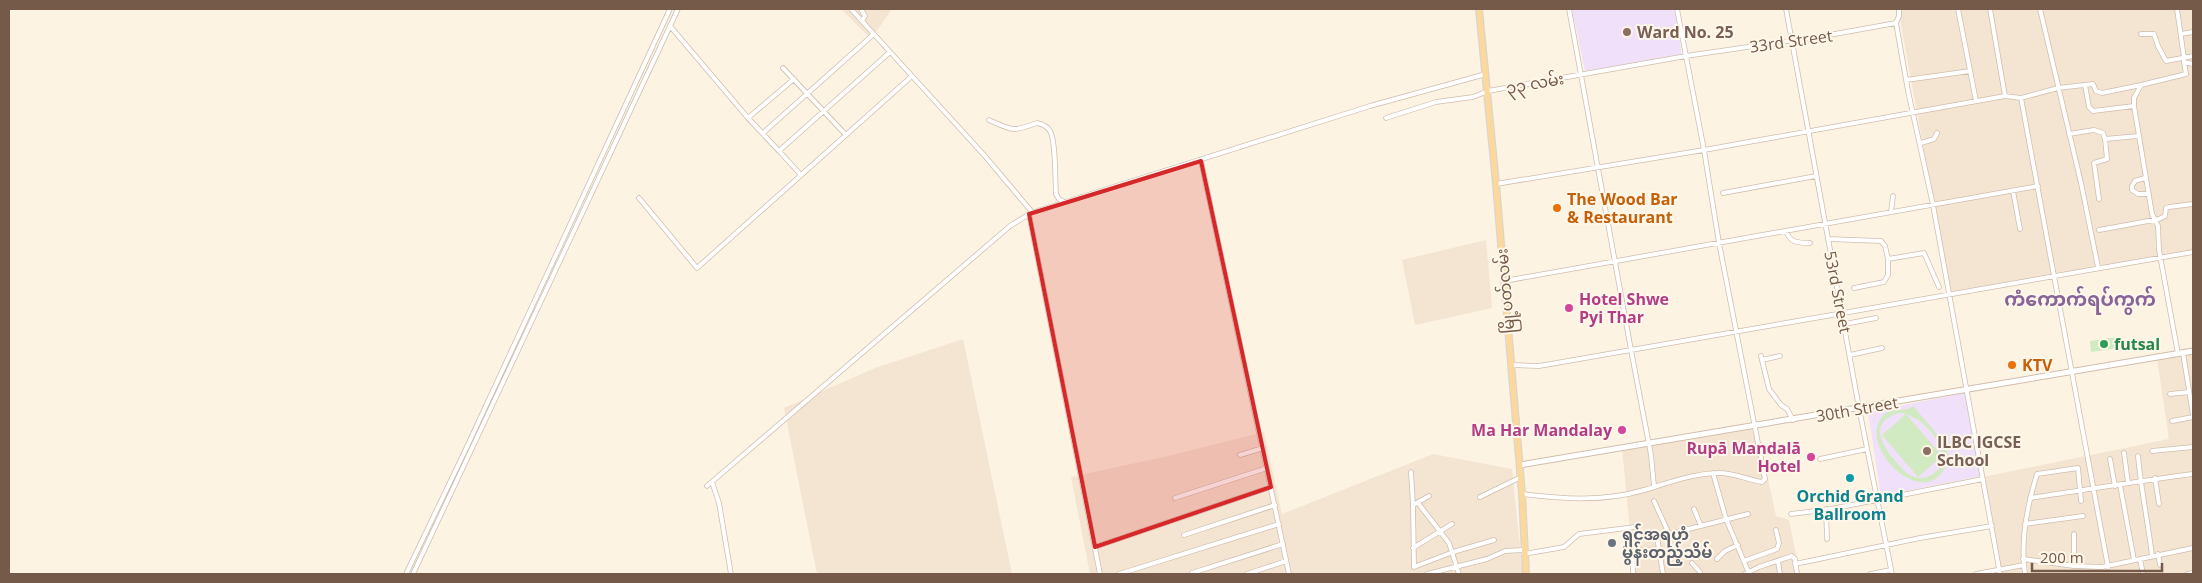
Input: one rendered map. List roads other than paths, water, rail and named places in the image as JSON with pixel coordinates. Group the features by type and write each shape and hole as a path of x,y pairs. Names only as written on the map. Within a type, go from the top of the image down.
{"main road":[{"name":"မြို့ပတ်လမ်း","path":"1479,9 1512,365 1521,477 1525,573"},
{"name":"30th Street","path":"1520,466 1793,420 1967,388 2193,351"}],"street":[{"path":"406,574 670,9"},
{"path":"413,574 678,9"},
{"path":"851,9 1031,213 1100,574"},
{"path":"861,9 865,16 862,21"},
{"path":"1569,9 1616,260 1654,486"},
{"path":"1522,494 1591,497 1620,495 1683,477 1712,473 1732,474 1764,481 1756,426 1719,242 1704,150 1677,9"},
{"name":"53rd Street","path":"1786,9 1859,408 1892,572"},
{"path":"1899,9 1896,23 1906,80 1933,205 2000,572"},
{"path":"1958,9 1976,101"},
{"path":"1990,9 2005,96"},
{"path":"2040,9 2098,267"},
{"path":"1496,184 1704,150 2005,96 2021,98 2058,88 2093,84 2096,91 2102,92 2141,86 2186,74 2177,9"},
{"name":"33rd Street","path":"1686,56 1896,23"},
{"path":"670,26 748,118 801,176"},
{"path":"2181,34 2193,32"},
{"path":"763,133 874,34"},
{"path":"2141,34 2154,34 2166,61 2184,60 2193,56"},
{"path":"779,151 890,52"},
{"name":"၃၃ လမ်း","path":"1386,118 1436,102 1473,97 1488,92 1686,56"},
{"path":"2184,60 2193,64"},
{"path":"783,68 846,135"},
{"path":"1906,80 1970,71"},
{"path":"707,486 1010,226 1031,213 1201,161 1370,106 1486,74"},
{"path":"639,198 697,268 912,76"},
{"path":"748,118 794,79"},
{"path":"2084,85 2089,108 2093,111 2134,106"},
{"path":"2141,86 2134,98 2138,136 2152,214 2158,226 2161,257 2193,416 2172,421"},
{"path":"2021,98 2108,566"},
{"path":"989,120 1011,130 1017,130 1037,123 1047,127 1052,133 1054,146 1056,194 1064,202"},
{"path":"2069,134 2094,130 2103,133 2107,159 2096,161 2094,166 2099,198"},
{"path":"1921,143 1934,139 1937,133"},
{"path":"2105,139 2138,136"},
{"path":"1201,161 1289,574"},
{"path":"1723,193 1816,176"},
{"path":"2145,178 2135,181 2132,190 2138,194 2148,194"},
{"path":"1504,281 2038,186"},
{"path":"2013,190 2020,229"},
{"path":"1891,212 1893,196"},
{"path":"2099,230 2155,220 2165,216 2166,208 2193,204"},
{"path":"1786,231 1790,239 1797,243 1810,243"},
{"path":"1828,239 1881,242 1886,246 1888,275 1884,282 1854,288"},
{"path":"1512,365 1540,366 1843,314 2098,267 2193,252"},
{"path":"1888,259 1924,253 1939,287"},
{"path":"1845,324 1876,318"},
{"path":"1850,355 1882,348"},
{"path":"1780,356 1762,358 1769,389 1781,405 1787,409 1793,420"},
{"path":"2170,394 2189,392"},
{"path":"2152,451 2193,447"},
{"path":"1240,455 1263,448"},
{"path":"1820,459 1868,449"},
{"path":"2124,453 2128,483"},
{"path":"2138,456 2139,480 2147,516 2152,556"},
{"path":"2110,459 2118,485 2134,560"},
{"path":"1175,498 1267,468"},
{"path":"2025,574 2023,559 2025,524 2037,474 2078,468 2081,501"},
{"path":"1411,472 1413,548 1416,574"},
{"path":"1712,473 1726,519 1738,545 1747,573 1759,567 1794,557 1797,574"},
{"path":"2030,498 2094,489 2139,480 2193,474"},
{"path":"1480,497 1521,477"},
{"path":"2155,478 2159,504"},
{"path":"1791,514 1983,480"},
{"path":"712,482 719,503 731,574"},
{"path":"1095,547 1271,487"},
{"path":"1413,505 1429,496"},
{"path":"1654,501 1669,534"},
{"path":"1418,503 1441,530 1453,552 1459,574"},
{"path":"1184,535 1274,505"},
{"path":"1826,509 1827,539"},
{"path":"1694,510 1701,526"},
{"path":"1633,574 1633,537 1657,537 1748,514"},
{"path":"2025,524 2083,516"},
{"path":"1119,574 1279,524"},
{"path":"1413,548 1452,524"},
{"path":"1795,564 1992,526"},
{"path":"1427,574 1487,559 1505,551 1524,552 1564,547 1579,534 1636,527"},
{"path":"1744,561 1777,549 1779,543 1776,530"},
{"path":"2074,534 2074,566"},
{"path":"1657,537 1664,574"},
{"path":"1414,567 1453,552 1494,540"},
{"path":"1192,573 1283,544"},
{"path":"1717,558 1725,551 1738,545"},
{"path":"2023,559 2080,567 2102,567 2193,548"},
{"path":"1632,551 1659,549"},
{"path":"2158,554 2160,565"},
{"path":"2140,559 2143,574"},
{"path":"1247,574 1286,561"},
{"path":"1778,561 1780,574"},
{"path":"1692,563 1701,574"},
{"path":"1976,574 2000,572 2024,565"},
{"path":"1759,567 1761,574"},
{"path":"2080,567 2080,574"},
{"path":"2102,567 2103,574"},
{"path":"1870,574 1892,572"},
{"path":"2188,574 2193,574"}],"place":[{"name":"Ward No. 25","path":"1627,32"},
{"name":"The Wood Bar & Restaurant","path":"1557,208"},
{"name":"Hotel Shwe Pyi Thar","path":"1569,308"},
{"name":"futsal","path":"2104,344"},
{"name":"KTV","path":"2012,365"},
{"name":"Ma Har Mandalay","path":"1622,430"},
{"name":"ILBC IGCSE School","path":"1927,451"},
{"name":"Rupā Mandalā Hotel","path":"1811,457"},
{"name":"Orchid Grand Ballroom","path":"1850,478"},
{"name":"ရှင်အရဟံ မွန်းတည့်သိမ်","path":"1612,543"}],"district":[{"name":"ကံကောက်ရပ်ကွက်","path":"2080,299"}]}
